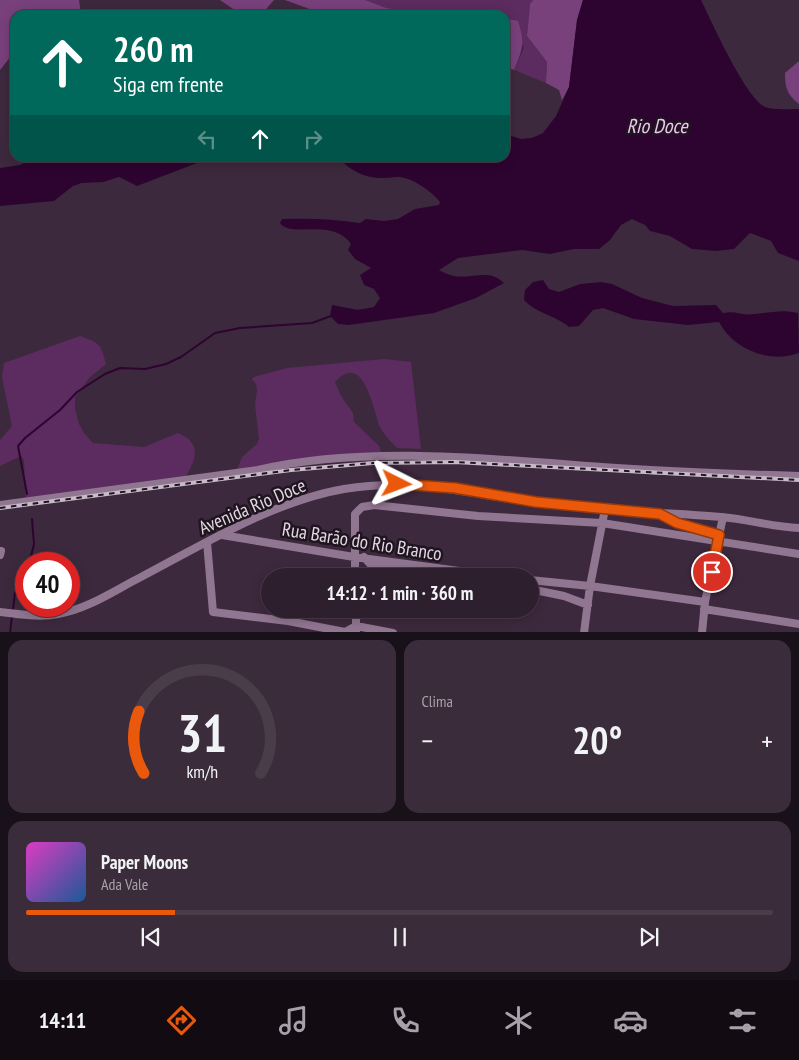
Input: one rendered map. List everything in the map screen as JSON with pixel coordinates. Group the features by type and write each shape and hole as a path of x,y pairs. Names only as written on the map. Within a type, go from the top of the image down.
{"street":[{"path":"0,504 258,470 287,463 329,458 478,459 799,476"},
{"name":"Avenida Rio Doce","path":"0,612 46,615 59,614 82,607 222,534 304,499 365,486 397,484 455,488 536,502 660,514 723,517 799,528"},
{"path":"355,568 355,514 362,507 374,505 478,516 602,524 719,539 799,554"},
{"path":"584,632 590,586 605,509"},
{"path":"660,514 677,523 719,539"},
{"path":"702,632 705,606 723,517"},
{"name":"Rua Barão do Rio Branco","path":"222,534 354,557 441,568"},
{"path":"206,542 213,612 288,620 352,631 393,632"},
{"path":"364,557 372,566 386,568"},
{"path":"539,581 590,586 799,624"},
{"path":"539,592 564,596 588,605"},
{"path":"352,631 354,618"}],"shaded area":[{"path":"0,0 79,0 80,10 10,10 10,57 0,70"},
{"path":"220,0 274,0 265,10 235,10"},
{"path":"285,0 365,0 397,10 312,10"},
{"path":"365,0 533,0 530,4 527,36 547,62 546,83 514,70 524,48 510,23 510,10 392,10 376,6"},
{"path":"533,0 583,0 577,20 569,87 562,100 559,90 546,83 547,62 527,36 530,4"},
{"path":"510,19 518,21 522,35 521,51 514,70 510,68"},
{"path":"799,61 799,104 788,90 785,73"},
{"path":"80,336 99,345 106,364 90,377 75,397 75,409 79,424 84,433 93,443 144,447 178,433 191,442 195,453 192,465 184,479 26,500 24,460 21,456 0,466 0,440 12,426 2,377 4,363"},
{"path":"384,359 411,362 421,449 397,448 386,436 380,427 366,386 353,373 345,374 335,382 341,396 353,413 354,422 379,446 383,457 236,472 242,457 257,444 259,439 255,405 257,390 256,384 252,379 254,377 287,368"}],"water":[{"name":"Rio Doce","path":"583,0 701,0 739,75 757,100 768,108 799,109 799,261 778,253 771,241 750,233 734,249 716,251 692,249 670,236 650,231 645,225 632,219 621,225 610,240 599,249 574,249 550,254 522,250 458,258 439,270 461,277 493,276 504,283 476,298 434,313 349,325 338,324 330,316 332,305 355,310 363,309 374,307 380,298 374,289 364,285 360,275 371,268 355,259 348,250 351,244 343,236 323,230 293,229 280,223 282,219 321,219 360,223 366,219 384,221 398,219 415,209 439,205 440,202 432,194 421,185 408,179 402,177 378,178 363,175 343,162 510,162 510,136 521,139 532,138 543,133 556,116 569,87 577,20"},
{"path":"26,162 200,162 137,186 119,177 103,182 82,183 73,186 54,201 0,206 0,168 20,165"},
{"path":"543,280 549,289 559,292 580,284 601,282 612,284 642,298 673,306 716,305 723,313 750,314 781,311 798,313 799,353 776,357 753,352 733,340 719,322 688,325 634,319 603,308 593,310 579,326 569,327 529,305 524,300 525,290 533,282"}],"waterway":[{"path":"27,494 18,446 25,438 60,410 77,392 105,374 120,368 145,369 166,364 181,357 215,333 240,328 312,323 331,316"},
{"path":"32,519 34,544 32,552"},
{"path":"13,610 15,593"},
{"path":"10,632 12,615"}],"railway":[{"path":"0,508 291,470 373,463 455,462 799,480"}],"route":[{"path":"397,484 455,488 536,502 660,514 677,523 719,535 712,572"}]}
